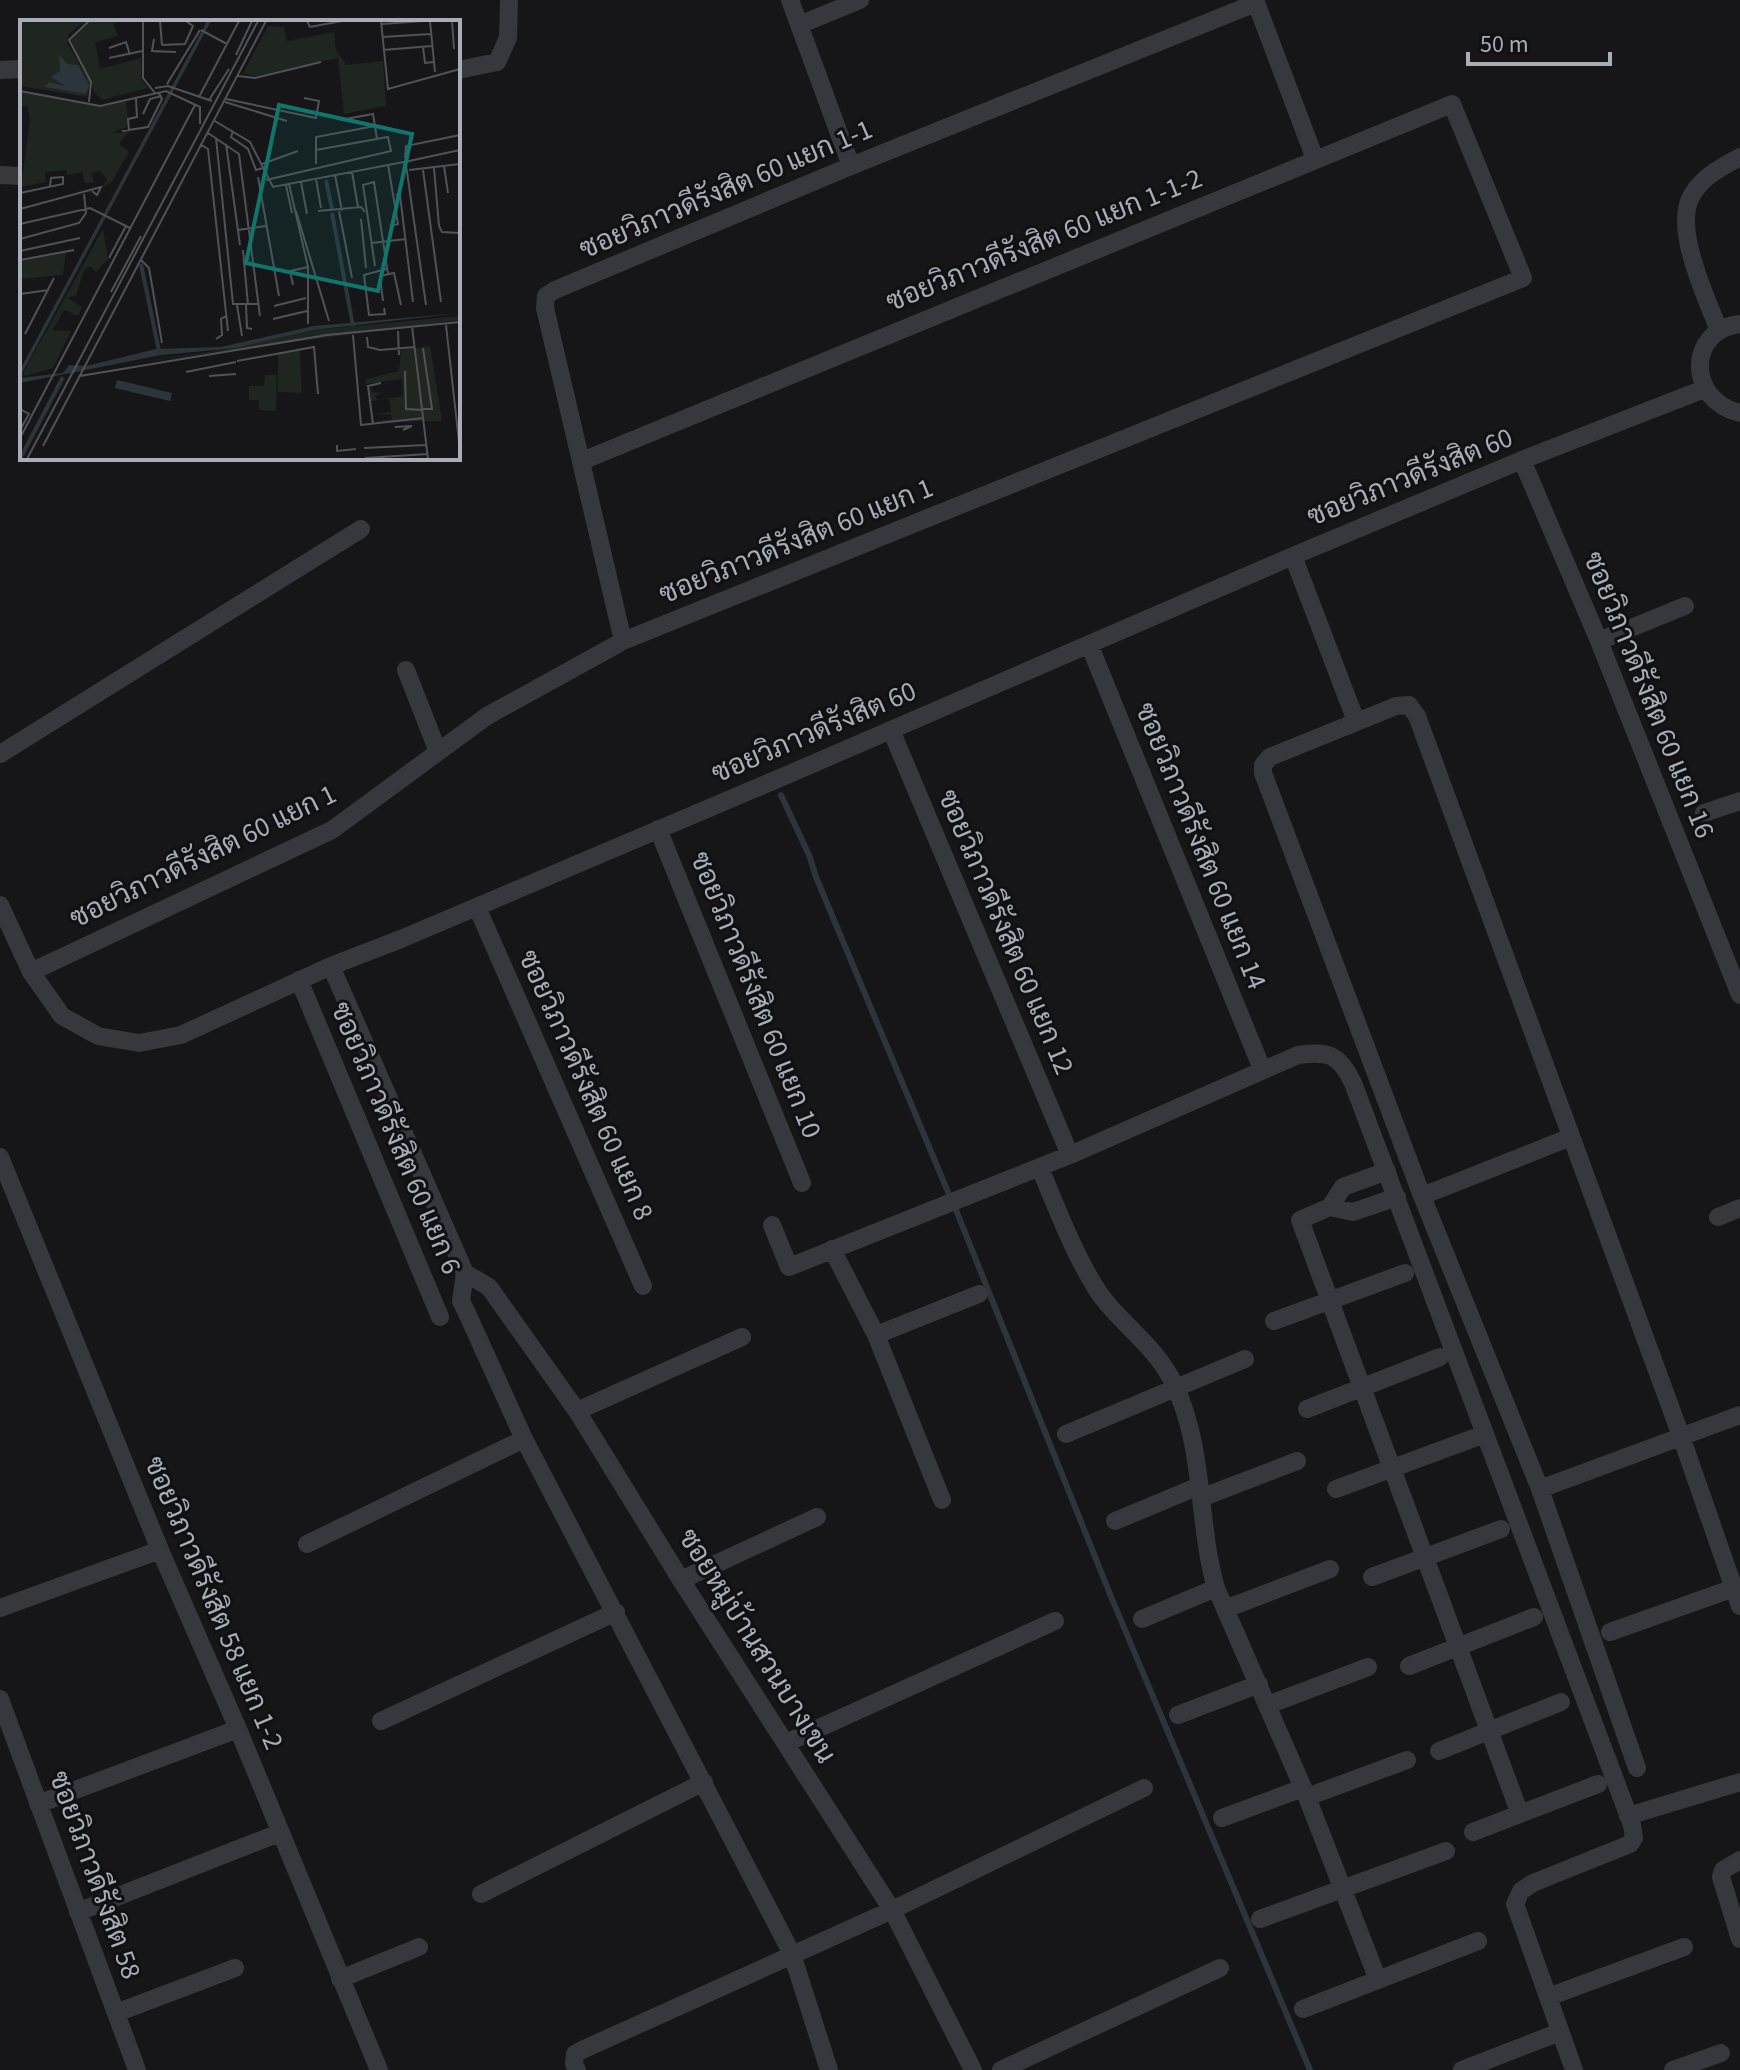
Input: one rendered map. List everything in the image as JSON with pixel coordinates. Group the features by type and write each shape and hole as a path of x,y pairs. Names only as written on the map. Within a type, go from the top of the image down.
{"street":[{"path":"460,70 497,62 508,38 509,0"},
{"path":"790,0 851,166"},
{"path":"799,25 860,0"},
{"path":"1256,1 1315,159"},
{"name":"ซอยวิภาวดีรังสิต 60 แยก 1-1","path":"623,641 545,308 546,296 851,166 1256,1"},
{"path":"0,70 20,69"},
{"name":"ซอยวิภาวดีรังสิต 60 แยก 1-1-2","path":"582,461 1452,104 1483,180"},
{"path":"1719,331 1693,263 1685,221 1690,197 1708,176 1740,157"},
{"path":"0,175 20,176"},
{"name":"ซอยวิภาวดีรังสิต 60 แยก 1","path":"31,972 332,830 487,716 623,641 1523,278 1483,180"},
{"path":"1740,324 1719,331 1710,340 1700,364 1704,389 1727,410 1740,413"},
{"name":"ซอยวิภาวดีรังสิต 60","path":"0,905 4,927 62,1016 98,1036 139,1043 181,1035 331,966 477,907 1293,556 1522,460 1704,389"},
{"name":"ซอยวิภาวดีรังสิต 60 แยก 16","path":"1522,460 1599,641 1740,995"},
{"path":"0,754 361,529"},
{"path":"1293,556 1356,721"},
{"path":"1599,641 1685,606"},
{"name":"ซอยวิภาวดีรังสิต 60 แยก 14","path":"1089,644 1262,1069"},
{"path":"406,670 438,752"},
{"path":"1610,1632 1738,1599 1417,716 1409,705 1396,706 1270,757 1263,765 1263,773 1422,1196 1540,1489 1637,1768"},
{"name":"ซอยวิภาวดีรังสิต 60 แยก 12","path":"891,730 1070,1155"},
{"path":"1704,813 1740,801"},
{"name":"ซอยวิภาวดีรังสิต 60 แยก 10","path":"658,829 802,1183"},
{"name":"ซอยวิภาวดีรังสิต 60 แยก 8","path":"477,907 643,1286"},
{"name":"ซอยหมู่บ้านสวนบางเขน","path":"331,966 465,1273 461,1301 524,1439 792,1954 829,2070"},
{"name":"ซอยวิภาวดีรังสิต 60 แยก 6","path":"299,980 440,1317"},
{"path":"772,1225 789,1267 1040,1168 1298,1055 1322,1052 1343,1063 1397,1197 1634,1838 1630,1844 1521,1891 1515,1904 1574,2070"},
{"path":"1422,1196 1571,1137"},
{"name":"ซอยวิภาวดีรังสิต 58 แยก 1-2","path":"0,1157 160,1550 238,1729 379,2070"},
{"path":"1040,1168 1094,1285 1113,1310 1154,1352 1176,1387 1195,1450 1209,1564 1216,1588 1305,1792 1378,1980"},
{"path":"1387,1171 1343,1187 1330,1207 1300,1220 1520,1814"},
{"path":"1330,1207 1353,1212 1397,1197"},
{"path":"1718,1217 1740,1208"},
{"path":"832,1249 876,1335 942,1500"},
{"name":"ซอยหมู่บ้านสวนบางเขน","path":"465,1273 489,1287 577,1411 892,1910 973,2070"},
{"path":"1274,1321 1405,1273"},
{"path":"876,1335 979,1294"},
{"path":"577,1411 742,1337"},
{"path":"1307,1409 1440,1357"},
{"path":"1066,1434 1245,1359"},
{"path":"1540,1489 1740,1415"},
{"path":"1336,1489 1474,1438"},
{"path":"307,1544 524,1439"},
{"path":"1115,1521 1297,1461"},
{"path":"681,1580 817,1517"},
{"path":"1372,1577 1501,1529"},
{"path":"0,1608 160,1550"},
{"path":"1225,1609 1330,1569"},
{"path":"1142,1619 1216,1588"},
{"path":"381,1721 616,1612"},
{"path":"1409,1666 1534,1617"},
{"path":"786,1743 1055,1621"},
{"path":"1268,1705 1368,1667"},
{"path":"1178,1715 1259,1684"},
{"name":"ซอยวิภาวดีรังสิต 58","path":"0,1699 137,2070"},
{"path":"1439,1751 1561,1702"},
{"path":"38,1804 238,1729"},
{"path":"1222,1818 1407,1760"},
{"path":"481,1894 704,1782"},
{"path":"1628,1816 1740,1782"},
{"path":"1473,1832 1598,1784"},
{"path":"577,2070 575,2054 582,2050 892,1910 1144,1788"},
{"path":"78,1912 279,1833"},
{"path":"1260,1919 1446,1851"},
{"path":"1740,1860 1723,1870 1721,1877 1740,1939"},
{"path":"1303,2009 1478,1941"},
{"path":"340,1979 419,1947"},
{"path":"1548,1997 1684,1947"},
{"path":"116,2013 235,1968"},
{"path":"1001,2070 1220,1968"},
{"path":"1462,2070 1560,2032"},
{"path":"1673,2070 1721,2053"}],"waterway":[{"path":"781,795 809,855 948,1192"},
{"path":"956,1210 1112,1599 1310,2070"}]}
